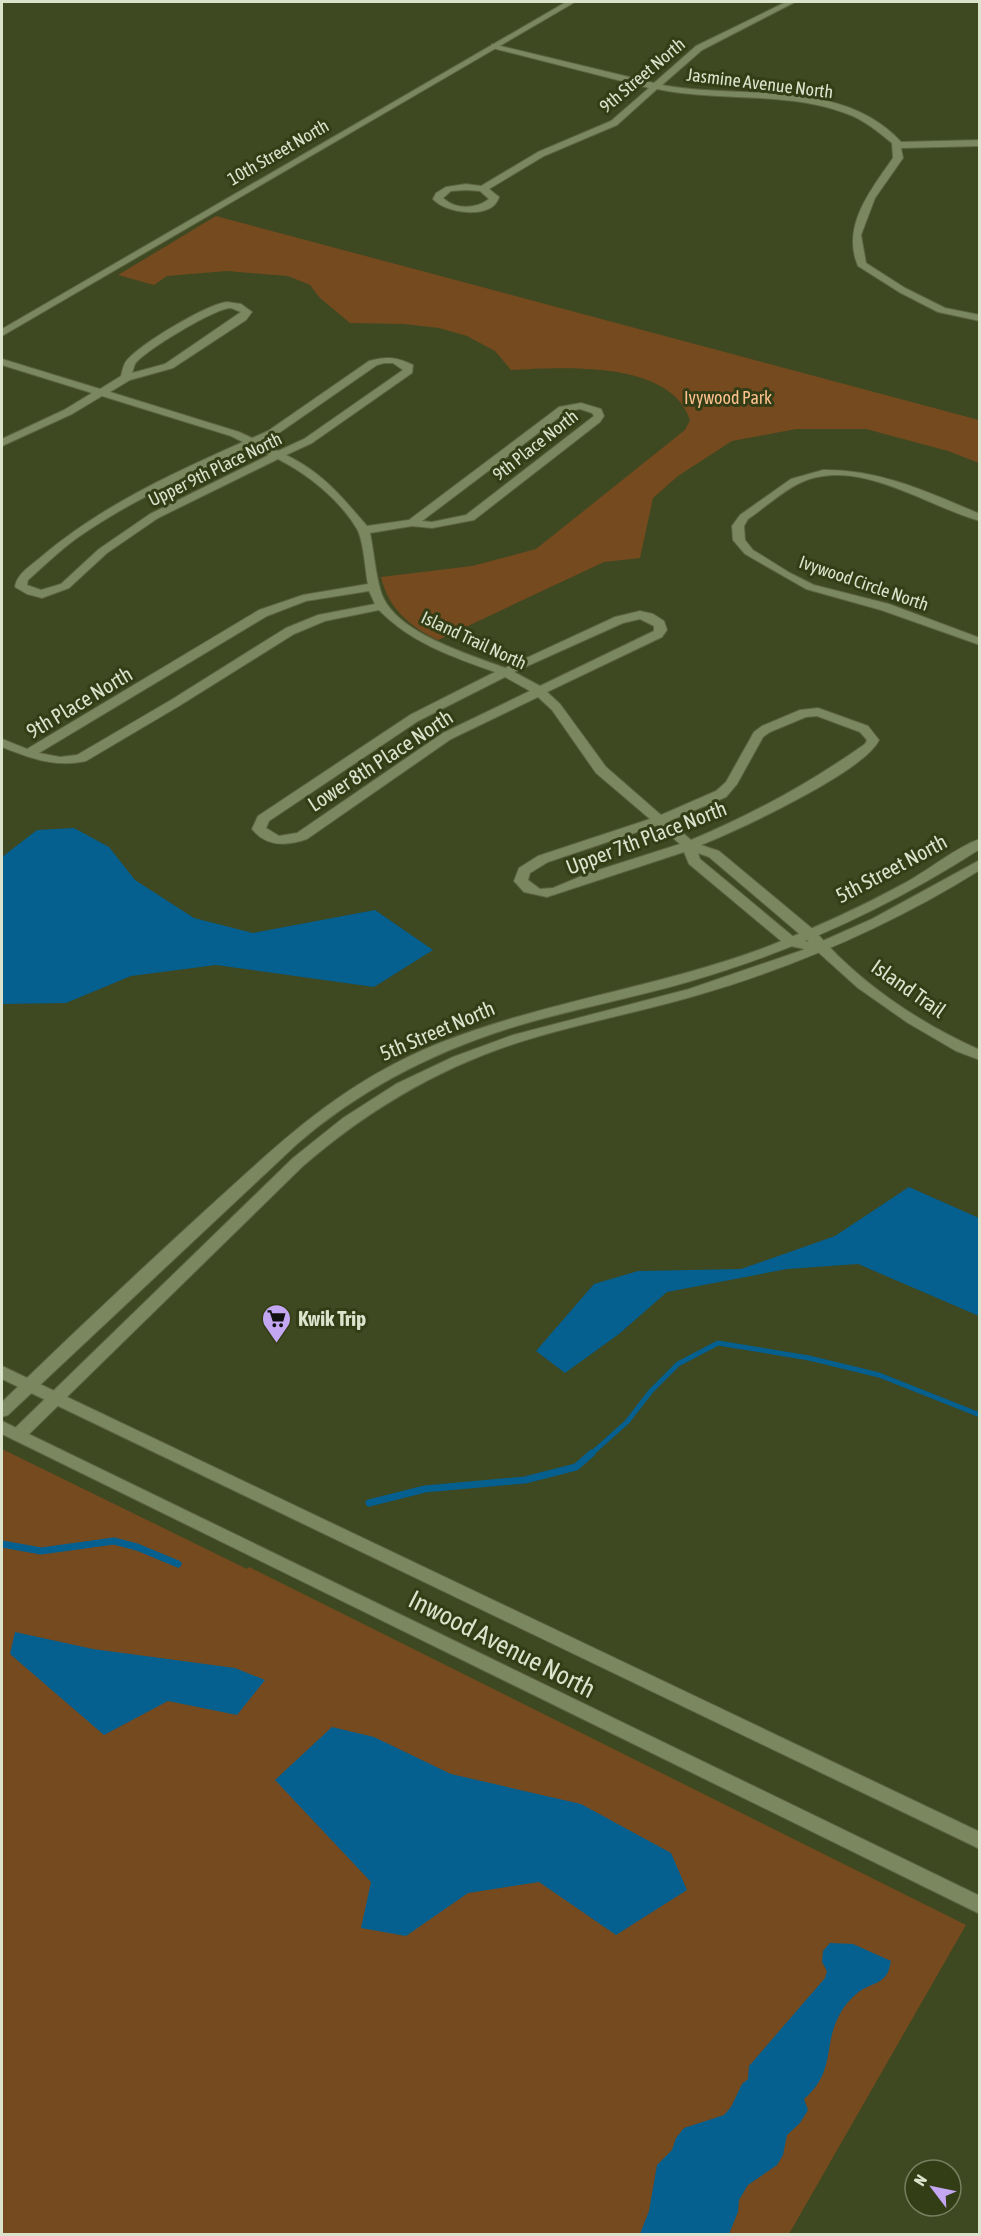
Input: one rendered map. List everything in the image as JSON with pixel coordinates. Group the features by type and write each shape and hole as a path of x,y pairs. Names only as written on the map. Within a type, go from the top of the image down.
{"street":[{"name":"10th Street North","path":"2,333 572,2"},
{"name":"9th Street North","path":"483,189 541,154 614,123 699,48 790,2"},
{"name":"Jasmine Avenue North","path":"495,46 620,80 681,91 833,106 870,121 896,145"},
{"path":"980,142 896,145 898,158 870,198 856,235 861,264 902,290 942,310 980,318"},
{"path":"457,188 483,189 492,194 494,200 478,208 452,208 445,206 438,199 443,192 457,188"},
{"path":"2,443 126,378 169,366 242,318 247,312 238,306 216,307 134,359 129,365 126,378"},
{"name":"Upper 9th Place North","path":"395,360 409,367 408,371 320,434 154,516 103,551 65,586 42,594 21,587 22,579 103,516 157,485 252,442 272,433 373,363 395,360"},
{"name":"Island Trail North","path":"2,362 208,425 252,442 304,468 330,489 364,530 374,587 382,606 398,623 436,646 505,672 538,691 556,707 601,770 689,845 714,854 814,941"},
{"name":"9th Place North","path":"364,530 412,524 432,525 470,518 596,420 599,416 597,411 581,406 563,409 412,524"},
{"name":"Ivywood Circle North","path":"980,518 869,477 848,473 824,473 799,479 744,517 738,526 739,540 749,552 810,587 885,607 980,642"},
{"name":"9th Place North","path":"29,753 263,612 306,596 374,587"},
{"name":"9th Place North","path":"29,753 67,762 81,758 175,703 290,631 322,618 382,606"},
{"name":"Lower 8th Place North","path":"630,616 649,617 660,624 661,630 658,634 437,741 302,836 292,840 278,840 266,837 259,829 263,819 397,728 505,672 630,616"},
{"name":"Upper 7th Place North","path":"804,713 828,713 870,734 873,740 870,746 795,796 689,845 591,876 560,892 543,894 527,889 521,881 524,871 543,859 660,820 721,794 731,784 758,735 804,713"},
{"path":"2,743 29,753"},
{"name":"5th Street North","path":"814,941 980,843"},
{"name":"Island Trail North","path":"689,845 694,861 791,942 814,941"},
{"name":"5th Street North","path":"10,1431 56,1398 304,1156 340,1126 395,1090 452,1062 497,1044 705,988 814,941 910,905 980,864"},
{"name":"Island Trail","path":"814,941 873,992 916,1022 964,1050 980,1056"},
{"name":"5th Street North","path":"2,1411 283,1148 322,1116 362,1089 416,1060 482,1032 687,977 791,942"},
{"name":"Inwood Avenue North","path":"2,1372 980,1841"},
{"name":"Inwood Avenue North","path":"10,1431 980,1906"}],"green space":[{"name":"Ivywood Park","path":"216,216 979,420 979,463 948,451 866,429 796,429 732,441 678,476 653,498 640,558 604,562 438,640 418,629 402,615 389,598 381,577 472,566 536,549 685,430 690,420 679,400 661,386 638,377 612,371 584,369 511,370 495,351 467,336 439,328 404,324 350,323 320,298 310,285 288,276 227,271 167,276 154,285 118,275"},
{"path":"2,1449 247,1569 249,1567 966,1925 789,2234 2,2234"}],"water":[{"path":"74,828 109,847 135,880 194,918 253,933 375,910 433,950 374,987 216,965 131,976 66,1003 2,1004 2,857 37,830"},
{"path":"909,1187 979,1218 979,1316 858,1264 787,1269 667,1292 619,1334 565,1373 536,1351 594,1284 638,1271 741,1269 835,1236"},
{"path":"15,1632 93,1649 235,1668 265,1680 237,1715 168,1701 104,1735 10,1654"},
{"path":"332,1727 374,1737 451,1774 581,1804 671,1853 687,1890 616,1935 539,1882 468,1893 406,1936 361,1928 371,1882 275,1780"},
{"path":"830,1943 853,1944 891,1961 890,1966 884,1977 857,1993 841,2012 835,2024 821,2078 804,2099 808,2110 800,2123 787,2135 783,2155 777,2165 748,2185 739,2200 738,2212 729,2234 640,2234 649,2211 657,2165 672,2150 676,2138 684,2128 724,2115 731,2107 742,2084 748,2079 749,2066 825,1978 827,1971 822,1962 823,1951"}],"waterway":[{"path":"590,1455 627,1422 651,1391 678,1364 718,1343 809,1358 879,1375 980,1415"},
{"path":"369,1503 425,1489 525,1480 576,1467 592,1453"},
{"path":"2,1544 41,1551 114,1541 137,1547 178,1564"}],"place":[{"name":"Kwik Trip","path":"277,1344"}]}
